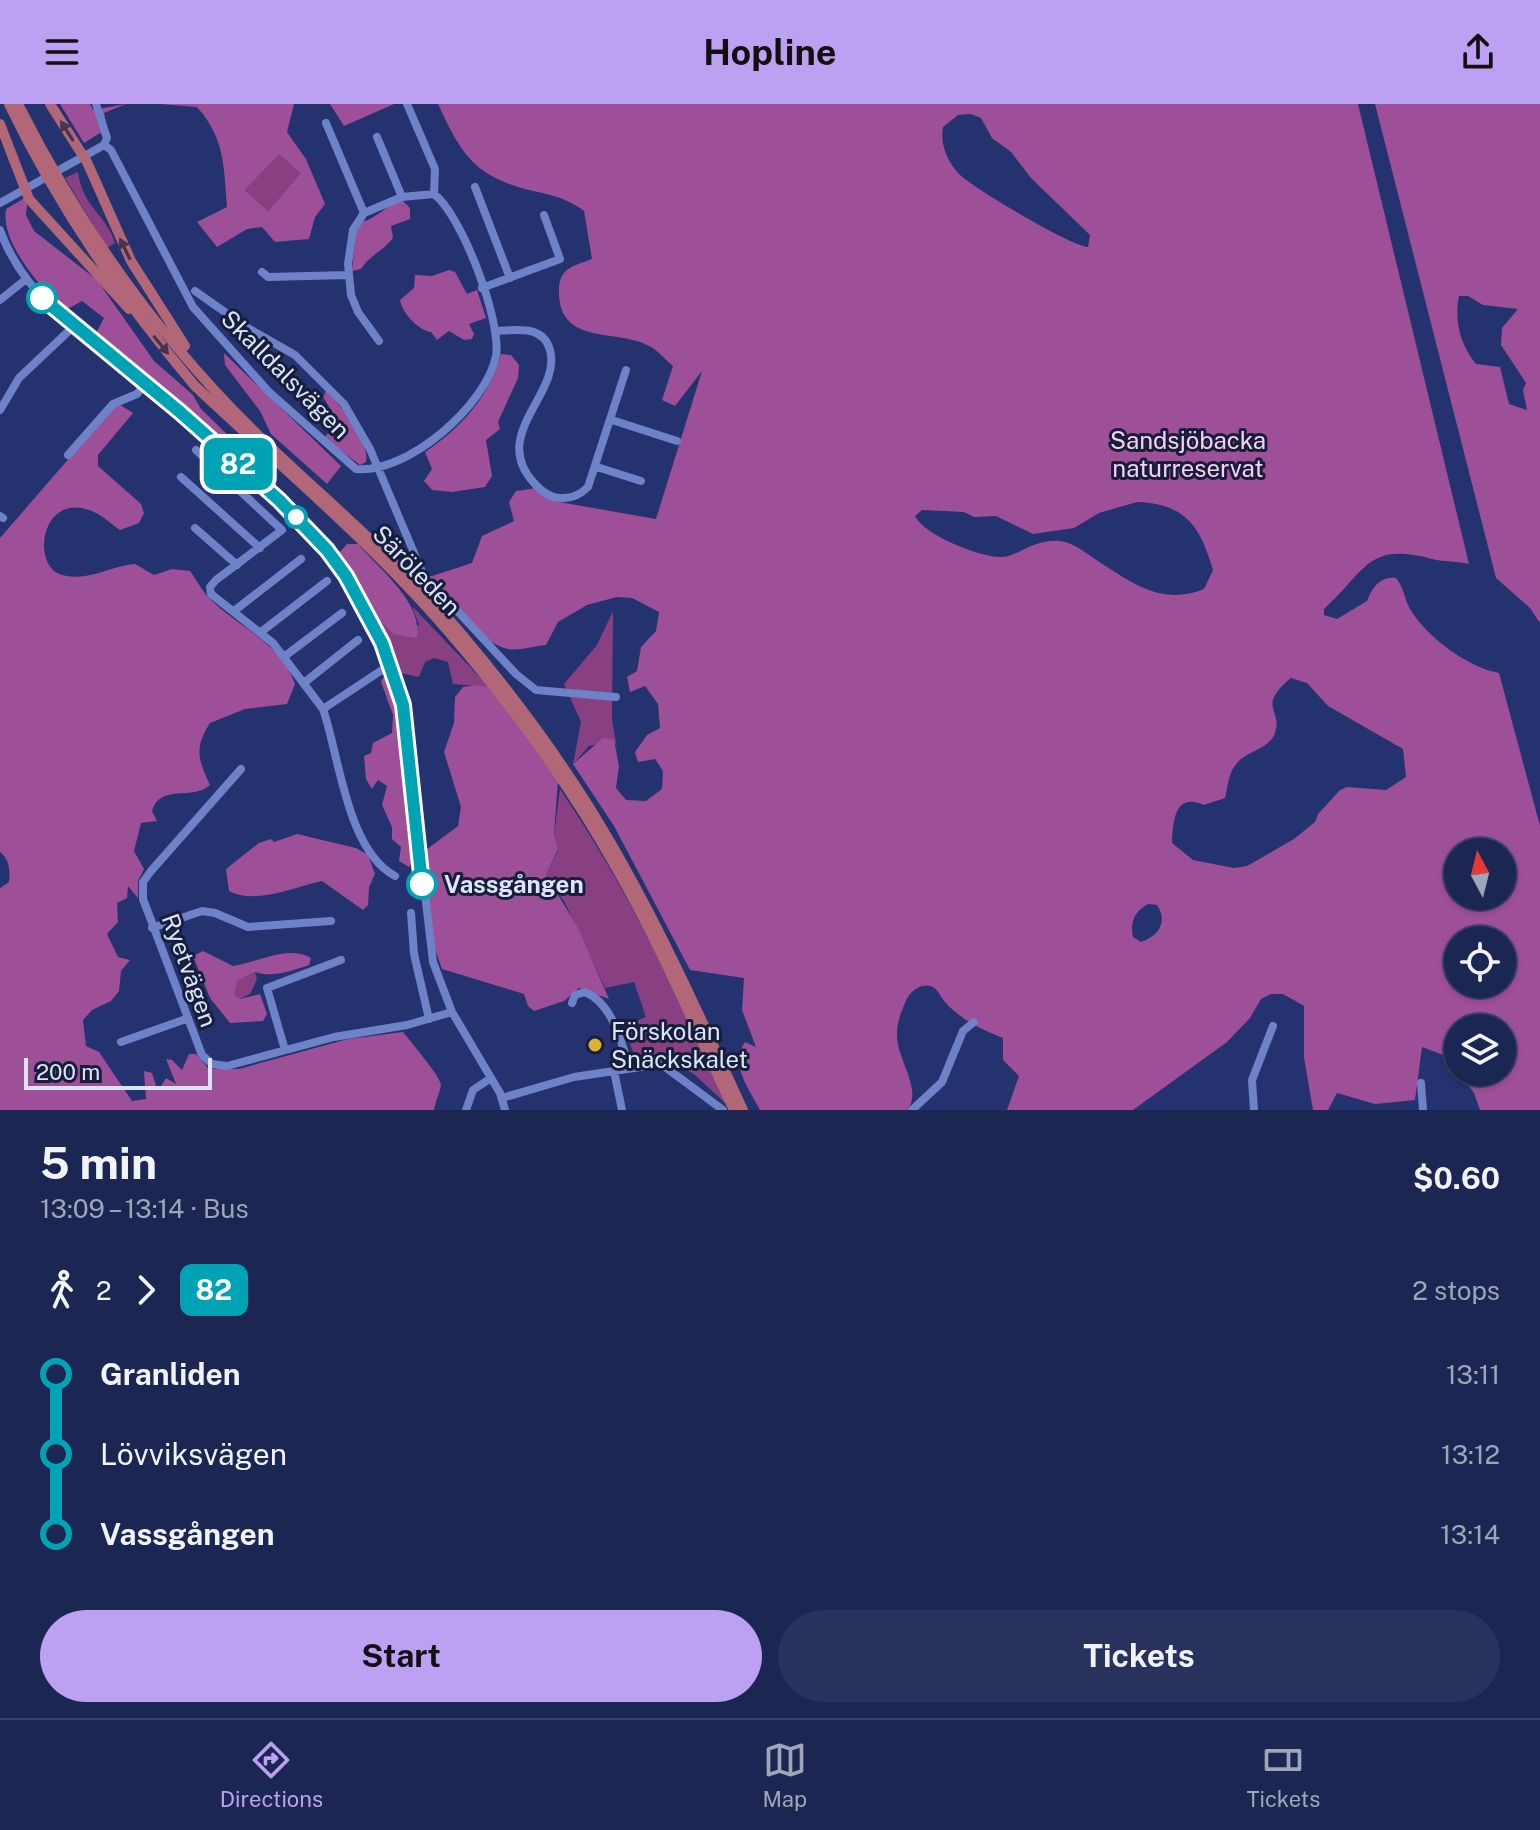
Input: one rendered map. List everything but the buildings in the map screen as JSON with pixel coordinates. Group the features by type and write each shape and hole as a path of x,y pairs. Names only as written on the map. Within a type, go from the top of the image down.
{"main road":[{"name":"Säröleden","path":"9,104 68,209 144,323 195,386 357,536 417,597 504,701 546,757 618,871 734,1110"},
{"name":"Säröleden","path":"18,104 87,225 148,311 260,437 398,566 494,674 554,755 592,812 644,902 743,1110"},
{"path":"50,104 84,157 131,261 193,364"},
{"path":"0,124 24,189 34,207 144,323"}],"street":[{"name":"Skalldalsvägen","path":"96,104 107,138 104,145 111,150 140,212 193,307 232,354 345,462 356,469 378,469"},
{"path":"378,469 434,439 477,396 495,361 497,331 454,216 434,194 435,169 407,104"},
{"path":"326,123 364,213"},
{"path":"377,137 402,197"},
{"path":"0,203 104,145"},
{"path":"475,187 510,278"},
{"path":"379,341 358,312 348,275 353,230 364,213 402,197 434,194"},
{"path":"482,288 560,259 544,215"},
{"path":"0,230 25,280 73,327 145,384 279,500 327,550 365,607 391,664 405,720 427,936 438,981 452,1012 502,1098 505,1110"},
{"path":"262,272 268,277 348,275"},
{"path":"0,300 25,280"},
{"path":"195,291 304,364 353,418 423,574 516,674 536,690 616,697"},
{"path":"193,307 204,299"},
{"path":"0,410 19,378 73,327"},
{"path":"497,331 520,329 538,333 550,351 548,376 521,435 522,460 531,480 551,497 573,497 586,490 597,467 626,370"},
{"path":"68,455 113,404 137,394 145,384"},
{"path":"612,420 677,441"},
{"path":"196,450 282,530 211,584 209,591 261,632 285,656 323,709 348,804 376,860 395,876"},
{"path":"597,467 641,481"},
{"path":"181,477 260,548"},
{"path":"195,528 237,565"},
{"path":"234,611 301,559"},
{"path":"261,632 327,581"},
{"path":"285,656 342,613"},
{"path":"305,682 358,640"},
{"path":"323,709 391,664"},
{"name":"Ryetvägen","path":"241,769 146,877 142,893 152,928 202,1055 217,1065 452,1012"},
{"path":"152,928 202,911 219,914 242,927 331,921"},
{"path":"411,913 414,954 429,1019"},
{"path":"285,1050 267,988 341,960"},
{"path":"572,1003 579,992 590,994 596,1000 614,1021 629,1068"},
{"path":"121,1042 186,1019"},
{"path":"912,1110 942,1082 961,1035 974,1022"},
{"path":"1254,1110 1252,1080 1273,1026"},
{"path":"502,1098 539,1086 661,1064 723,1110"},
{"path":"614,1071 622,1110"},
{"path":"466,1110 473,1090 491,1078"},
{"path":"1421,1083 1423,1110"}],"shaded area":[{"path":"279,153 302,172 268,211 245,190"},
{"path":"78,172 85,194 115,243 107,248 65,178"},
{"path":"412,606 489,687 453,684 448,662 434,658 425,662 419,677 400,673 377,618 393,634 419,625"},
{"path":"613,611 612,720 617,749 614,740 589,746 573,764 581,722 564,684 597,645"},
{"path":"560,789 651,943 727,1105 694,1074 670,1061 637,1064 624,1026 646,1017 634,982 605,988 565,903 546,875 558,850 554,836"},
{"path":"255,972 257,979 250,994 240,999 233,995 237,981"}],"green space":[{"path":"60,104 90,104 93,110 126,104 104,113 110,141 100,133 84,143"},
{"path":"160,104 294,104 287,132 306,159 325,204 315,217 309,239 275,242 262,227 247,229 217,247 197,222 227,207 224,166 213,130 197,107","holes":["279,154 301,173 268,211 245,190"]},
{"path":"330,104 394,104 344,126"},
{"name":"Sandsjöbacka naturreservat","path":"438,104 1358,104 1469,564 1411,555 1381,557 1360,571 1324,609 1324,615 1337,619 1367,601 1381,581 1396,578 1409,607 1425,629 1461,657 1499,673 1540,826 1540,1110 1480,1110 1469,1086 1516,1086 1516,1014 1444,1014 1444,1055 1422,1047 1415,1100 1375,1104 1337,1093 1328,1110 1313,1110 1304,1058 1304,1006 1283,994 1271,994 1261,999 1250,1018 1227,1042 1133,1110 1007,1110 1019,1076 1003,1060 1003,1038 964,1019 936,990 927,985 916,988 906,1000 898,1025 900,1052 911,1083 911,1102 907,1110 760,1110 740,1068 739,1059 745,1042 756,1047 742,1010 744,978 690,970 614,826 573,764 603,738 614,740 619,766 616,788 626,800 646,801 662,789 663,771 655,759 638,762 635,752 647,735 660,728 658,704 645,686 630,692 627,677 637,671 641,647 656,631 659,612 632,598 617,597 587,605 558,622 546,645 508,649 496,645 474,629 429,577 472,563 482,536 514,521 509,502 516,491 537,488 559,502 656,519 702,371 675,406 662,400 673,366 655,350 636,341 578,328 568,320 561,307 559,289 562,276 569,268 592,259 584,211 560,198 497,179 463,151","holes":["971,114 981,118 992,138 1011,152 1031,178 1090,235 1088,247 1022,215 958,173 945,152 943,127 958,115","1137,502 1168,507 1188,520 1196,530 1213,570 1204,589 1174,595 1148,590 1080,549 1060,541 1034,545 1008,556 993,556 941,538 929,531 915,516 922,510 964,512 974,517 996,516 1033,534 1074,528 1099,513","1291,678 1307,683 1328,706 1403,749 1406,777 1386,790 1347,787 1340,790 1318,814 1315,822 1294,839 1247,866 1234,868 1193,860 1172,843 1178,810 1187,802 1204,805 1225,798 1230,775 1237,763 1268,743 1275,733 1275,695","1148,904 1157,905 1162,917 1160,928 1141,942 1133,937 1134,918"]},
{"path":"1375,104 1540,104 1540,623 1530,608 1496,578","holes":["1459,296 1468,296 1483,305 1518,309 1502,328 1501,345 1526,383 1523,390 1527,410 1509,404 1500,367 1476,364 1466,349 1457,314"]},
{"path":"28,196 26,215 34,231 97,280 154,361 193,395 201,409 233,440 225,446 180,404 94,337 104,318 82,301 64,311 45,291 16,251 6,223 6,209"},
{"path":"401,199 410,208 410,219 391,226 393,238 361,269 352,271 356,231 362,222"},
{"path":"449,270 455,272 467,294 477,290 486,318 469,324 474,334 472,339 464,340 449,331 437,340 431,332 411,320 401,305 400,300 414,288 415,275 432,276"},
{"path":"224,353 341,466 327,484 271,434 260,411 225,365"},
{"path":"501,354 511,355 519,365 518,378 498,422 500,429 486,440 492,476 485,487 452,492 432,490 424,481 432,469 425,452 451,432 472,410 490,384"},
{"path":"326,391 359,435 366,462 360,465 324,438 338,421 323,397"},
{"path":"117,403 133,413 98,455 98,466 141,504 144,513 139,523 120,530 94,512 76,507 62,511 52,519 46,532 46,558 52,569 72,577 135,564 154,575 172,569 190,571 219,608 269,645 288,669 295,684 287,704 245,709 210,723 200,754 210,785 195,792 162,797 152,811 157,821 141,823 134,851 144,869 138,881 138,898 128,886 127,898 117,903 118,922 107,934 118,957 130,960 121,971 119,991 111,1001 92,1010 83,1020 86,1046 99,1052 132,1101 146,1099 144,1071 152,1073 156,1086 160,1088 166,1078 176,1084 166,1059 172,1060 182,1070 189,1054 196,1054 209,1069 239,1069 348,1039 403,1032 440,1081 434,1110 0,1110 0,888 9,882 9,874 8,862 0,852 0,538"},
{"path":"347,544 358,544 407,599 417,625 417,638 393,634 377,618 341,562 338,554"},
{"path":"383,677 391,681 401,726 412,863 409,867 399,861 401,847 392,839 392,827 382,805 387,786 378,780 372,789 366,779 364,756 371,753 373,743 392,733 393,715 381,682"},
{"path":"463,687 489,687 558,780 554,835 558,849 546,875 578,928 609,999 579,988 564,1001 534,1011 528,1006 524,994 442,969 434,946 423,857 426,850 458,826 461,807 444,752 454,723 455,697"},
{"path":"297,834 356,848 368,855 375,874 369,887 368,905 363,910 322,881 263,896 239,895 229,891 226,869 259,843 271,839 274,842"},
{"path":"203,951 233,966 283,954 302,954 311,958 309,965 275,974 255,972 237,981 234,995 240,999 260,994 267,1014 263,1021 230,1023 210,998 193,956"}],"bus line":[{"name":"82","path":"42,298 61,317 180,412 279,500 327,550 346,576 371,618 391,664 403,705 422,884"}],"place":[{"name":"Vassgången","path":"422,884"},
{"name":"Förskolan Snäckskalet","path":"595,1045"}]}
